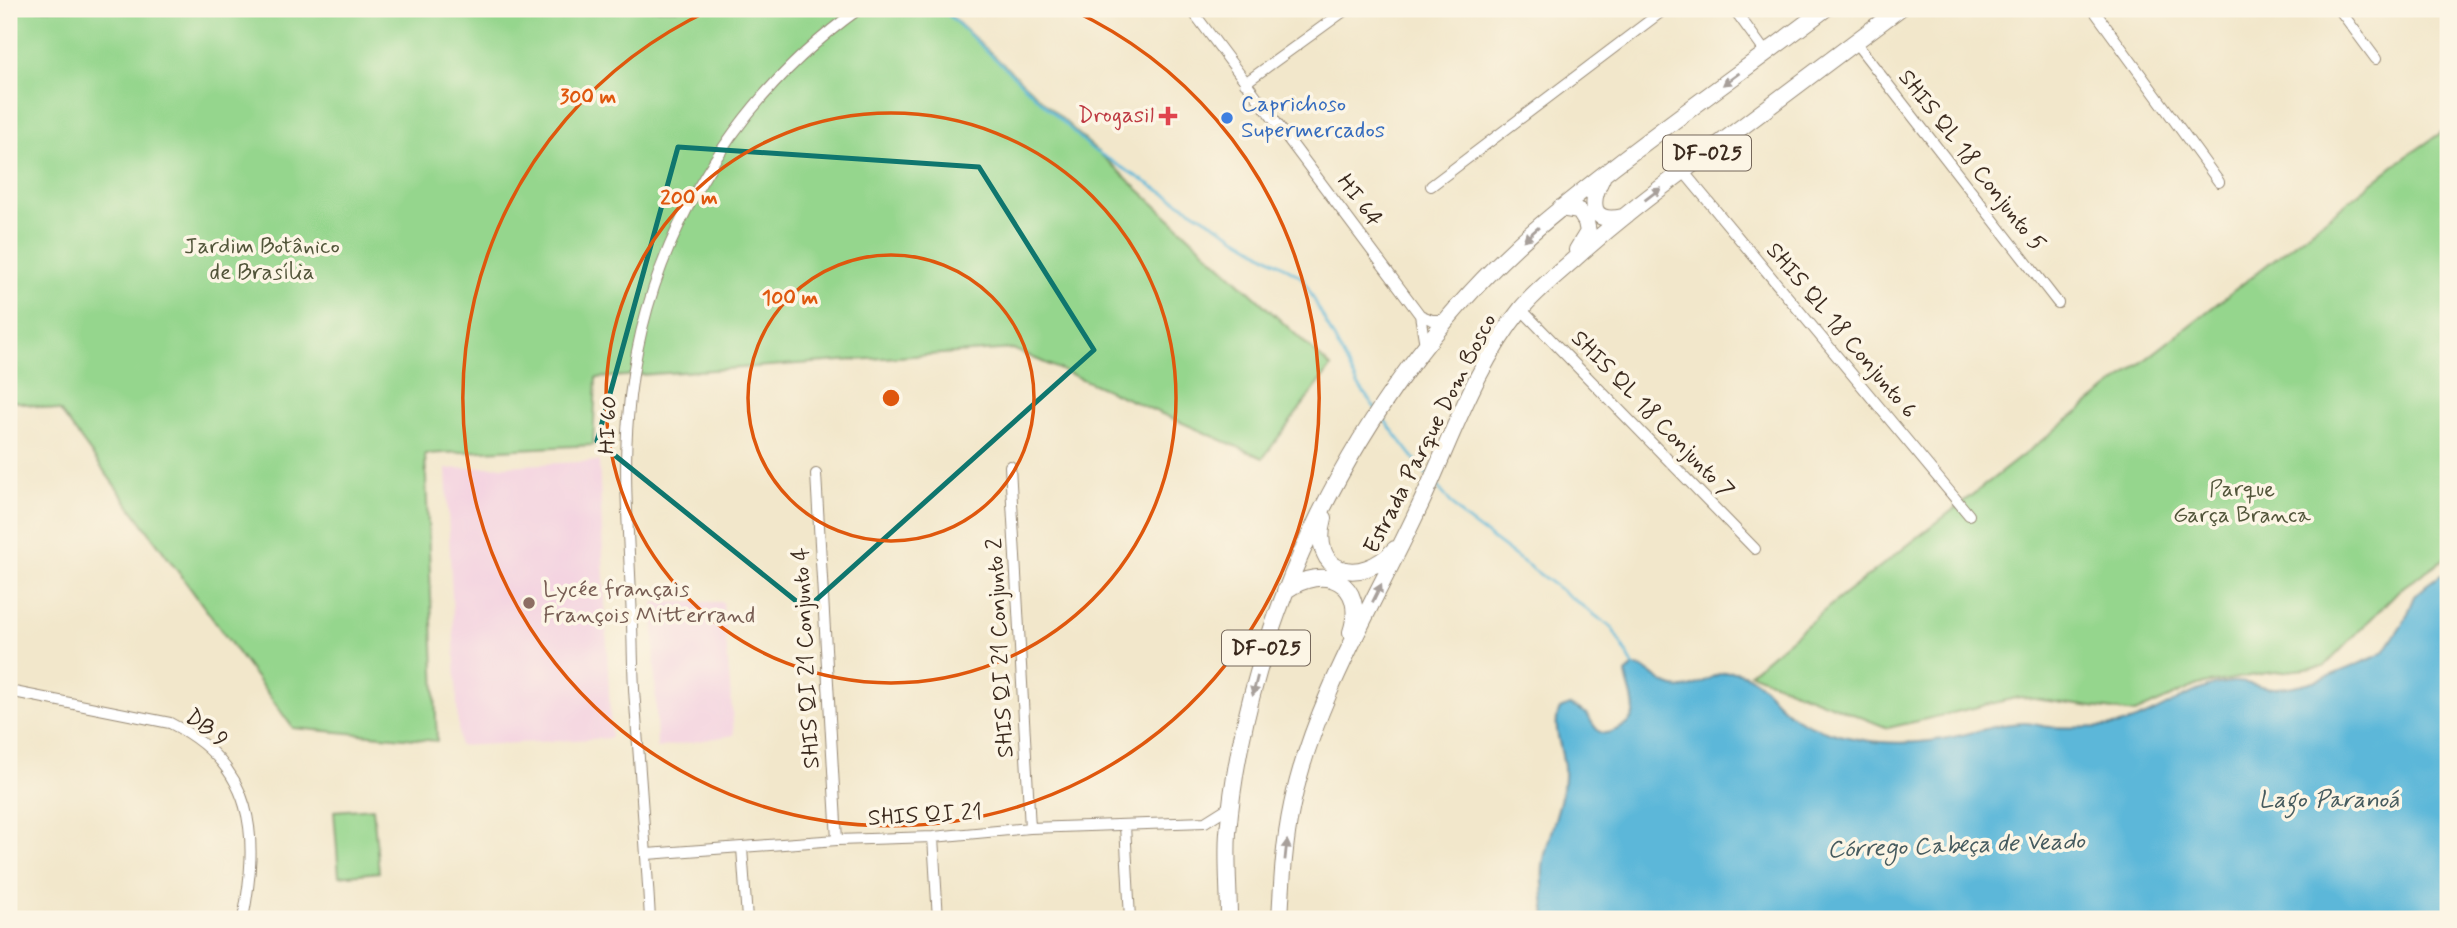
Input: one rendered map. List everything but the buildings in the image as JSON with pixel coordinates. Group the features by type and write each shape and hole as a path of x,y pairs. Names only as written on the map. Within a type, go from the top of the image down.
{"main road":[{"name":"Estrada Parque Dom Bosco","path":"1229,919 1217,828 1232,805 1255,684 1284,592 1330,491 1395,388 1445,320 1516,247 1560,208 1825,9"},
{"name":"Estrada Parque Dom Bosco","path":"1280,919 1284,858 1292,803 1315,729 1347,655 1488,360 1521,309 1623,216 1899,9"},
{"path":"1603,176 1595,192 1595,210 1601,217 1608,219 1623,216"},
{"path":"1560,208 1579,211 1588,228 1583,243 1563,269"},
{"path":"1330,491 1321,530 1322,546 1326,556 1335,565 1348,572 1361,571 1377,565 1401,542"},
{"path":"1284,592 1309,577 1329,577 1344,587 1351,597 1356,618 1346,646 1347,655"}],"street":[{"name":"HI 60","path":"650,919 635,703 626,472 631,383 641,329 652,287 673,237 688,205 717,158 752,107 777,78 810,47 859,9"},
{"name":"HI 64","path":"1191,9 1420,316 1425,345"},
{"path":"1245,83 1347,9"},
{"path":"1431,186 1665,9"},
{"path":"1734,9 1766,53"},
{"path":"2093,9 2219,182"},
{"path":"2339,9 2376,60"},
{"name":"SHIS QL 18 Conjunto 5","path":"1855,42 2058,303"},
{"name":"SHIS QL 18 Conjunto 6","path":"1683,172 1969,515"},
{"name":"SHIS QL 18 Conjunto 7","path":"1521,309 1755,549"},
{"path":"1420,316 1445,320"},
{"name":"SHIS QI 21 Conjunto 2","path":"1010,466 1030,828"},
{"name":"SHIS QI 21 Conjunto 4","path":"816,474 837,840"},
{"name":"DB 9","path":"9,691 170,723 184,730 210,752 227,771 240,792 248,817 252,857 243,919"},
{"path":"1217,828 1232,805"},
{"name":"SHIS QI 21","path":"647,854 837,840 933,837 1030,828 1125,825 1217,828"},
{"path":"1125,825 1130,919"},
{"path":"933,837 938,919"},
{"path":"742,848 747,919"}],"highlighted area":[{"path":"678,147 979,167 1094,350 806,609 597,441"}],"shaded area":[{"name":"Lycée français François Mitterrand","path":"599,461 611,738 459,746 446,469"},
{"path":"653,602 723,602 734,735 657,748"}],"green space":[{"name":"Jardim Botânico de Brasília","path":"9,9 943,9 1331,367 1263,458 1013,349 596,378 593,445 425,454 437,741 293,728 60,411 9,400"},
{"name":"Parque Garça Branca","path":"2448,128 2448,556 2400,589 2324,667 2267,673 2198,685 2135,713 2020,697 1888,728 1750,673 1831,605 2400,161"},
{"path":"373,808 379,872 339,876 334,811"}],"water":[{"name":"Lago Paranoá","path":"2448,570 2448,919 1546,919 1543,866 1564,779 1557,731 1560,709 1569,705 1579,709 1602,733 1627,724 1634,712 1634,705 1626,673 1634,666 1668,685 1681,688 1696,685 1724,673 1740,673 1762,686 1786,711 1800,720 1833,733 1868,741 1932,741 1993,727 2028,723 2085,728 2112,726 2134,721 2218,684 2238,682 2270,688 2301,685 2375,657 2384,652 2406,618 2415,596"}],"waterway":[{"name":"Córrego Cabeça de Veado","path":"942,9 1092,149 1303,278 1358,385 1376,409"},
{"name":"Córrego Cabeça de Veado","path":"1382,417 1427,475"},
{"name":"Córrego Cabeça de Veado","path":"1436,485 1464,518 1612,628 1635,668"}],"place":[{"name":"Drogasil","path":"1168,116"},
{"name":"Caprichoso Supermercados","path":"1227,118"},
{"name":"Lycée français François Mitterrand","path":"529,603"}]}
